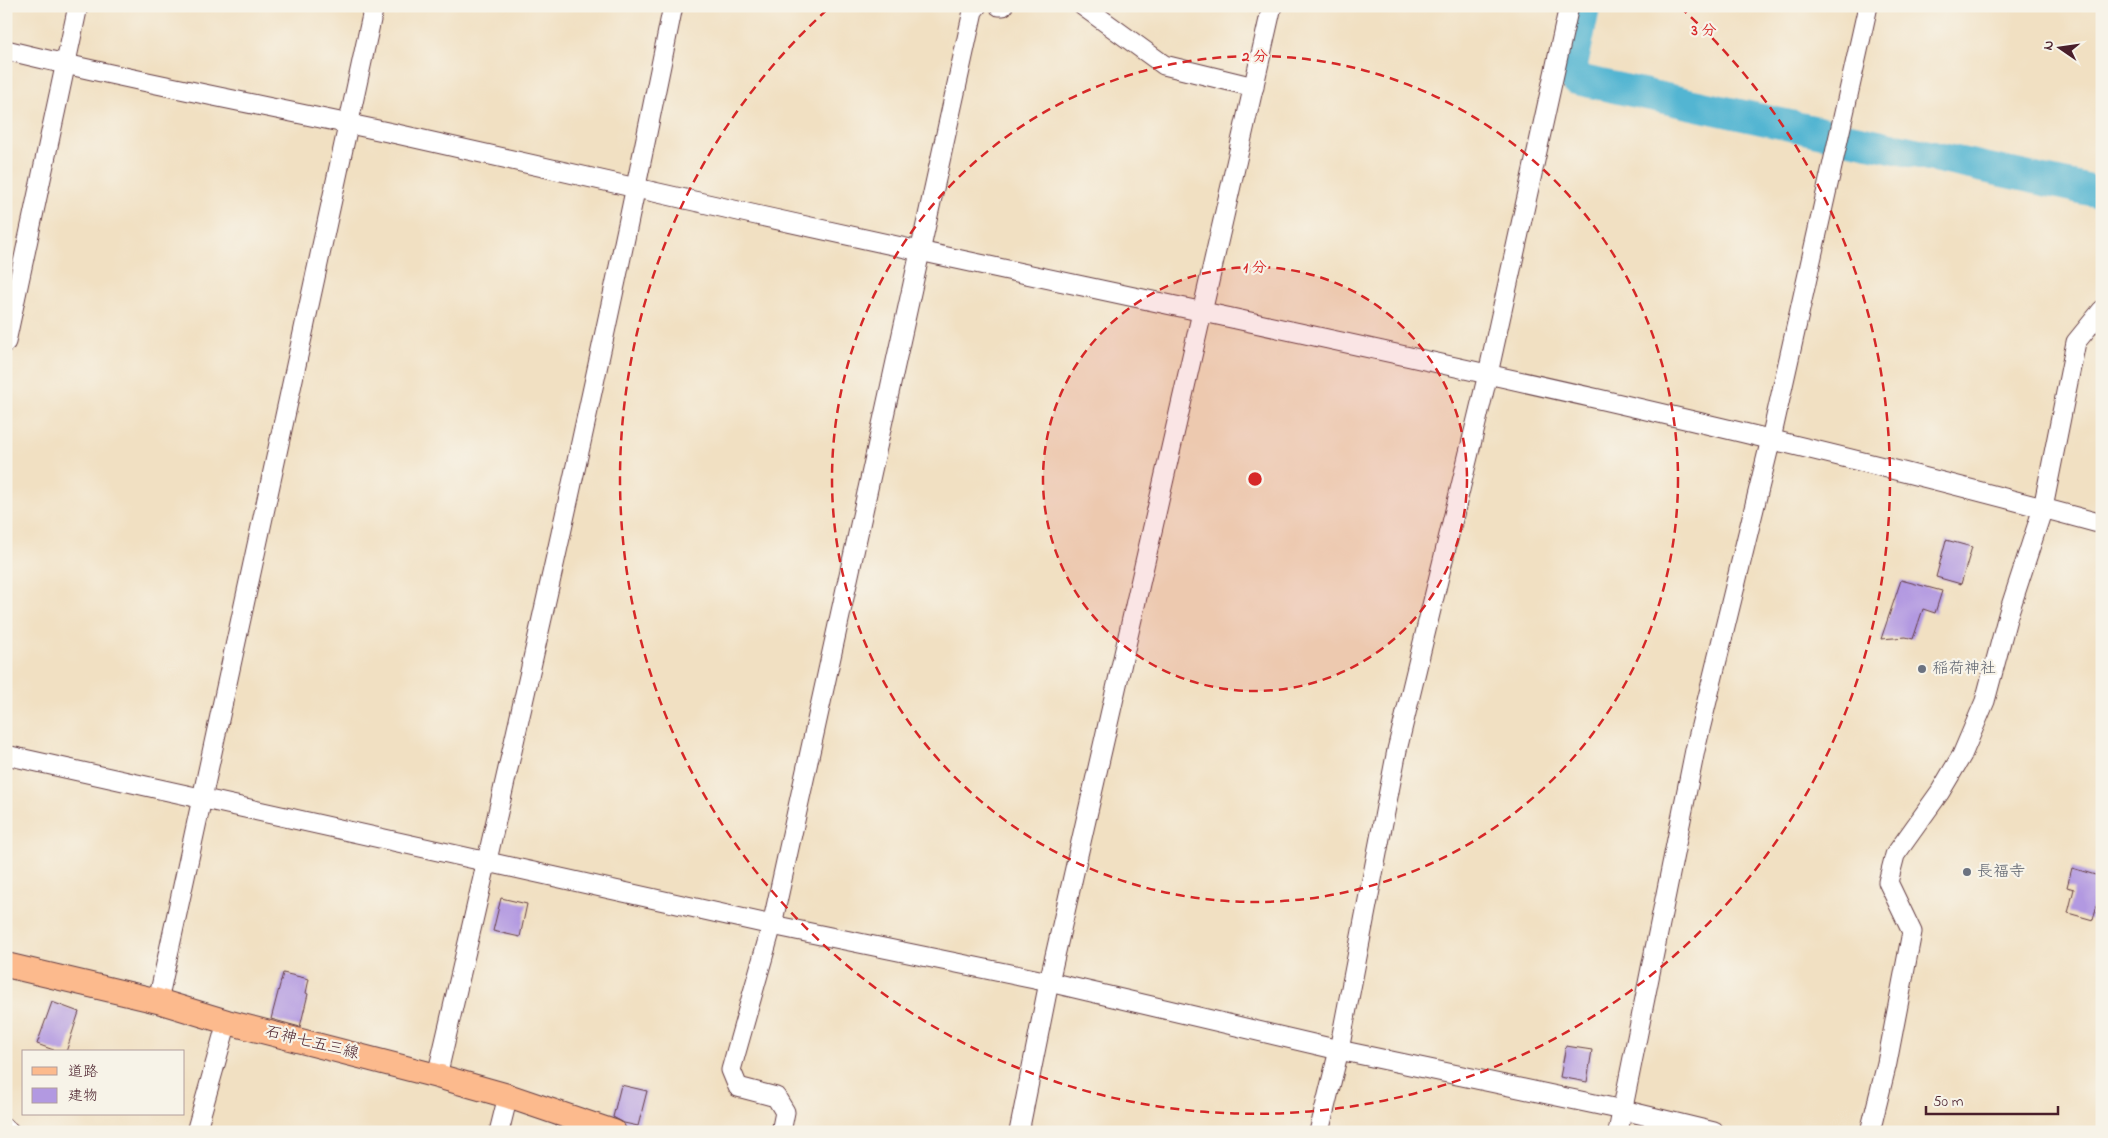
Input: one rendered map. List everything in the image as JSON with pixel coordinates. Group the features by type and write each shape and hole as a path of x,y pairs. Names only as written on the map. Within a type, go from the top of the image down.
{"main road":[{"name":"石神七五三線","path":"6,965 158,1001 227,1022 437,1076 508,1096 614,1132"}],"street":[{"path":"6,342 78,6"},
{"path":"158,1001 374,6"},
{"path":"437,1076 487,861 636,187 673,6"},
{"path":"781,1132 785,1112 776,1097 738,1087 731,1070 772,925 973,11 977,6"},
{"path":"1083,6 1164,65 1254,87"},
{"path":"1019,1132 1049,982 1272,6"},
{"path":"1319,1132 1339,1050 1396,750 1488,374 1569,6"},
{"path":"1618,1132 1695,750 1771,439 1868,6"},
{"path":"6,50 66,65 348,124 920,251 1488,374 1771,439 2102,524"},
{"path":"1870,1132 1887,1063 1912,932 1888,882 1895,855 1940,792 1962,755 1985,701 2008,615 2043,508 2076,342 2102,310"},
{"path":"6,755 203,797 772,925 1049,982 1339,1050 1623,1110 1714,1132"},
{"path":"196,1132 227,1022"},
{"path":"499,1132 508,1096"},
{"path":"6,1129 10,1132"}],"building":[{"path":"1946,540 1972,547 1961,584 1936,577"},
{"path":"1901,580 1942,591 1935,613 1923,609 1913,639 1906,637 1881,639"},
{"path":"2072,868 2102,877 2102,888 2093,920 2068,913 2074,889 2067,887"},
{"path":"501,898 527,904 520,937 493,931"},
{"path":"283,973 309,979 306,993 308,994 300,1027 271,1019"},
{"path":"52,1002 79,1012 67,1050 54,1050 37,1044"},
{"path":"1566,1046 1592,1050 1587,1082 1560,1077"},
{"path":"621,1085 647,1091 638,1126 624,1123 613,1117"}],"waterway":[{"path":"1585,6 1571,73 1575,79 2102,193"}],"place":[{"name":"稲荷神社","path":"1922,669"},
{"name":"長福寺","path":"1967,872"}]}
